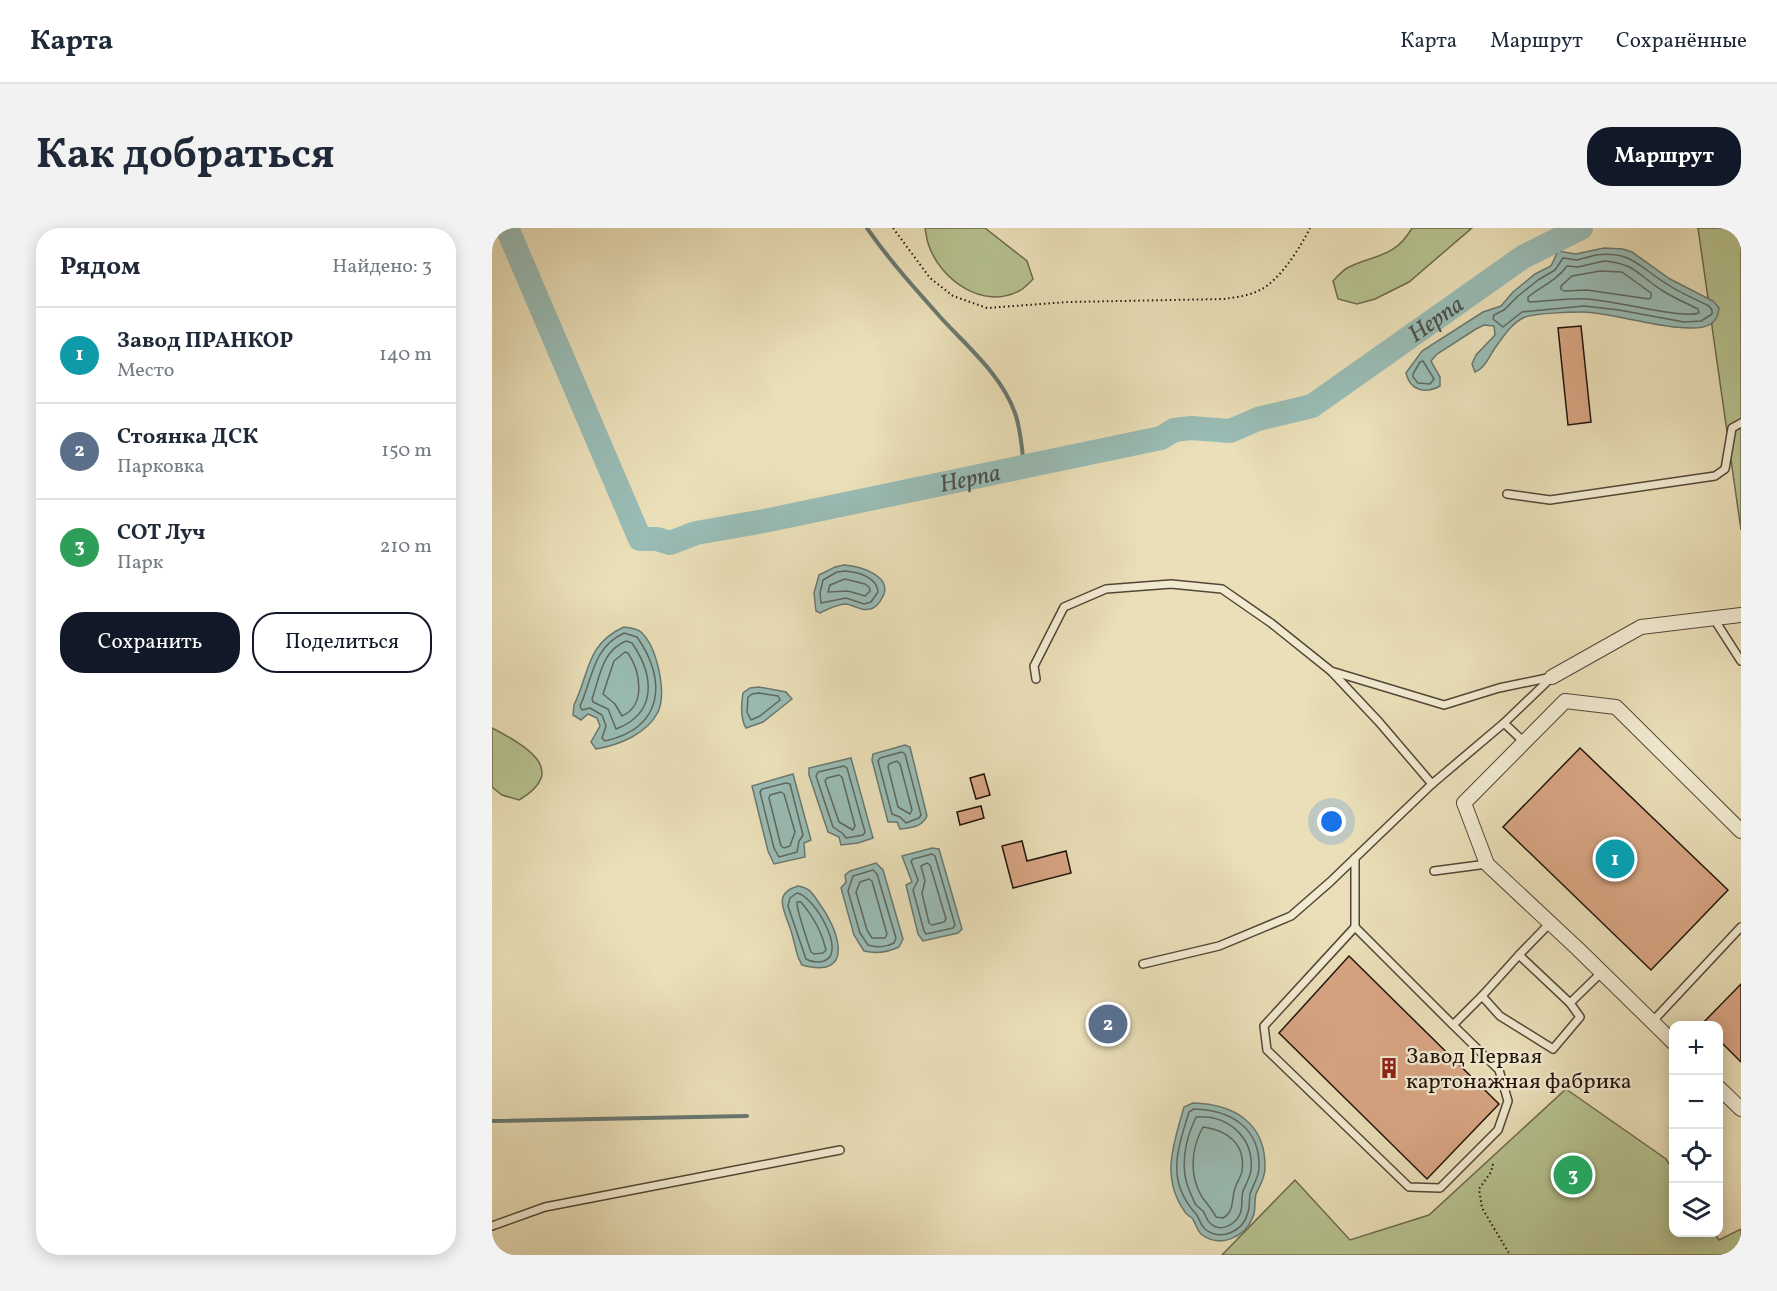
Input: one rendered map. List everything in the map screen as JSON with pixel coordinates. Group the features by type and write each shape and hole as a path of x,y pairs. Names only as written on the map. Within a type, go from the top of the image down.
{"street":[{"path":"1552,677 1641,627 1741,615"},
{"path":"1669,1037 1486,864 1464,803 1565,701 1617,706 1741,831"},
{"path":"1723,1091 1741,1109"}],"lane":[{"path":"1507,494 1550,500 1715,477 1725,470 1732,428 1741,423"},
{"path":"1035,679 1035,666 1064,607 1106,589 1171,584 1222,589 1271,623 1330,671 1379,722 1432,784"},
{"path":"1714,619 1741,661"},
{"path":"1330,671 1444,705 1499,688 1552,677"},
{"path":"1143,964 1219,946 1291,916 1432,784 1504,723 1552,677"},
{"path":"1504,723 1524,742"},
{"path":"1355,858 1355,927 1264,1026 1268,1050 1409,1187 1440,1188 1498,1130 1508,1101 1499,1070 1355,927"},
{"path":"1434,871 1486,864"},
{"path":"1453,1025 1550,923"},
{"path":"1652,1022 1741,927"},
{"path":"1482,996 1500,1016 1553,1049 1580,1017 1570,1003 1519,955"},
{"path":"1570,1003 1602,972"},
{"path":"492,1226 545,1207 840,1150"}],"path":[{"path":"892,228 930,278 953,296 987,308 1068,302 1224,299 1248,295 1263,289 1276,279 1310,228"},
{"path":"1493,1164 1491,1172 1479,1189 1482,1208 1510,1255"}],"green space":[{"path":"925,228 985,228 1027,261 1033,279 1021,290 1005,296 991,297 965,288 943,270 935,258 928,244"},
{"path":"1412,228 1472,228 1409,282 1375,299 1357,304 1338,299 1333,281 1341,272 1391,251"},
{"path":"1698,228 1741,228 1741,530"},
{"path":"492,728 528,750 537,759 541,768 541,778 534,789 519,800 502,795 492,787"},
{"path":"1566,1089 1666,1159 1669,1164 1669,1237 1717,1237 1719,1240 1741,1229 1741,1255 1222,1255 1295,1180 1350,1240 1429,1215"}],"water":[{"path":"1604,248 1632,252 1670,279 1713,301 1719,308 1716,319 1701,328 1686,328 1583,312 1528,316 1511,327 1484,365 1475,372 1472,364 1476,355 1495,335 1494,326 1484,325 1437,354 1431,361 1440,377 1440,386 1424,390 1411,384 1406,373 1422,351 1483,312 1501,306 1513,292 1535,274 1551,266 1558,251 1576,254"},
{"path":"844,565 858,567 880,578 885,590 880,601 869,609 846,604 820,613 816,611 814,593 819,575"},
{"path":"624,627 641,632 652,648 661,682 661,703 653,720 640,732 614,745 596,749 591,742 600,726 597,718 588,714 581,720 573,715 574,705 596,650 602,642"},
{"path":"759,687 786,692 792,699 763,722 746,728 742,711 743,693 750,688"},
{"path":"905,745 910,747 927,816 919,825 900,829 897,822 888,822 872,760 873,754"},
{"path":"851,758 873,838 841,845 839,837 828,832 809,775 809,768"},
{"path":"793,774 811,840 804,843 805,857 774,864 768,851 752,786"},
{"path":"932,848 939,849 962,929 958,933 923,941 918,934 906,885 912,882 902,856"},
{"path":"876,863 883,870 903,939 899,947 873,952 864,951 854,935 841,888 846,882 845,875 850,871"},
{"path":"798,886 812,893 826,914 837,938 836,959 830,965 819,968 802,965 798,957 782,902 790,889"},
{"path":"1193,1103 1222,1107 1245,1119 1260,1139 1264,1152 1265,1172 1256,1194 1253,1217 1244,1230 1231,1239 1216,1240 1201,1234 1177,1199 1173,1186 1171,1160 1176,1134 1184,1107"}],"building":[{"path":"1581,326 1591,422 1568,425 1558,328"},
{"path":"1580,748 1728,890 1651,970 1503,827"},
{"path":"984,774 990,795 976,799 970,778"},
{"path":"981,806 984,818 960,825 957,812"},
{"path":"1022,841 1027,861 1066,851 1071,873 1013,888 1002,846"},
{"name":"Завод Первая картонажная фабрика","path":"1349,956 1499,1104 1427,1179 1279,1033"},
{"path":"1741,984 1741,1062 1723,1044 1723,1021 1705,1021"}],"waterway":[{"name":"Нерпа","path":"507,228 640,539 657,539 670,543 696,533 764,521 1161,438 1174,430 1191,428 1230,431 1258,419 1312,406 1523,257 1581,228"},
{"path":"867,228 884,252 984,363 1002,387 1017,419 1024,467"},
{"path":"492,1121 747,1116"}],"place":[{"name":"Завод ПРАНКОР","path":"1615,859"},
{"name":"Стоянка ДСК","path":"1108,1024"},
{"name":"Завод Первая картонажная фабрика","path":"1389,1068"},
{"name":"СОТ Луч","path":"1573,1175"}]}
